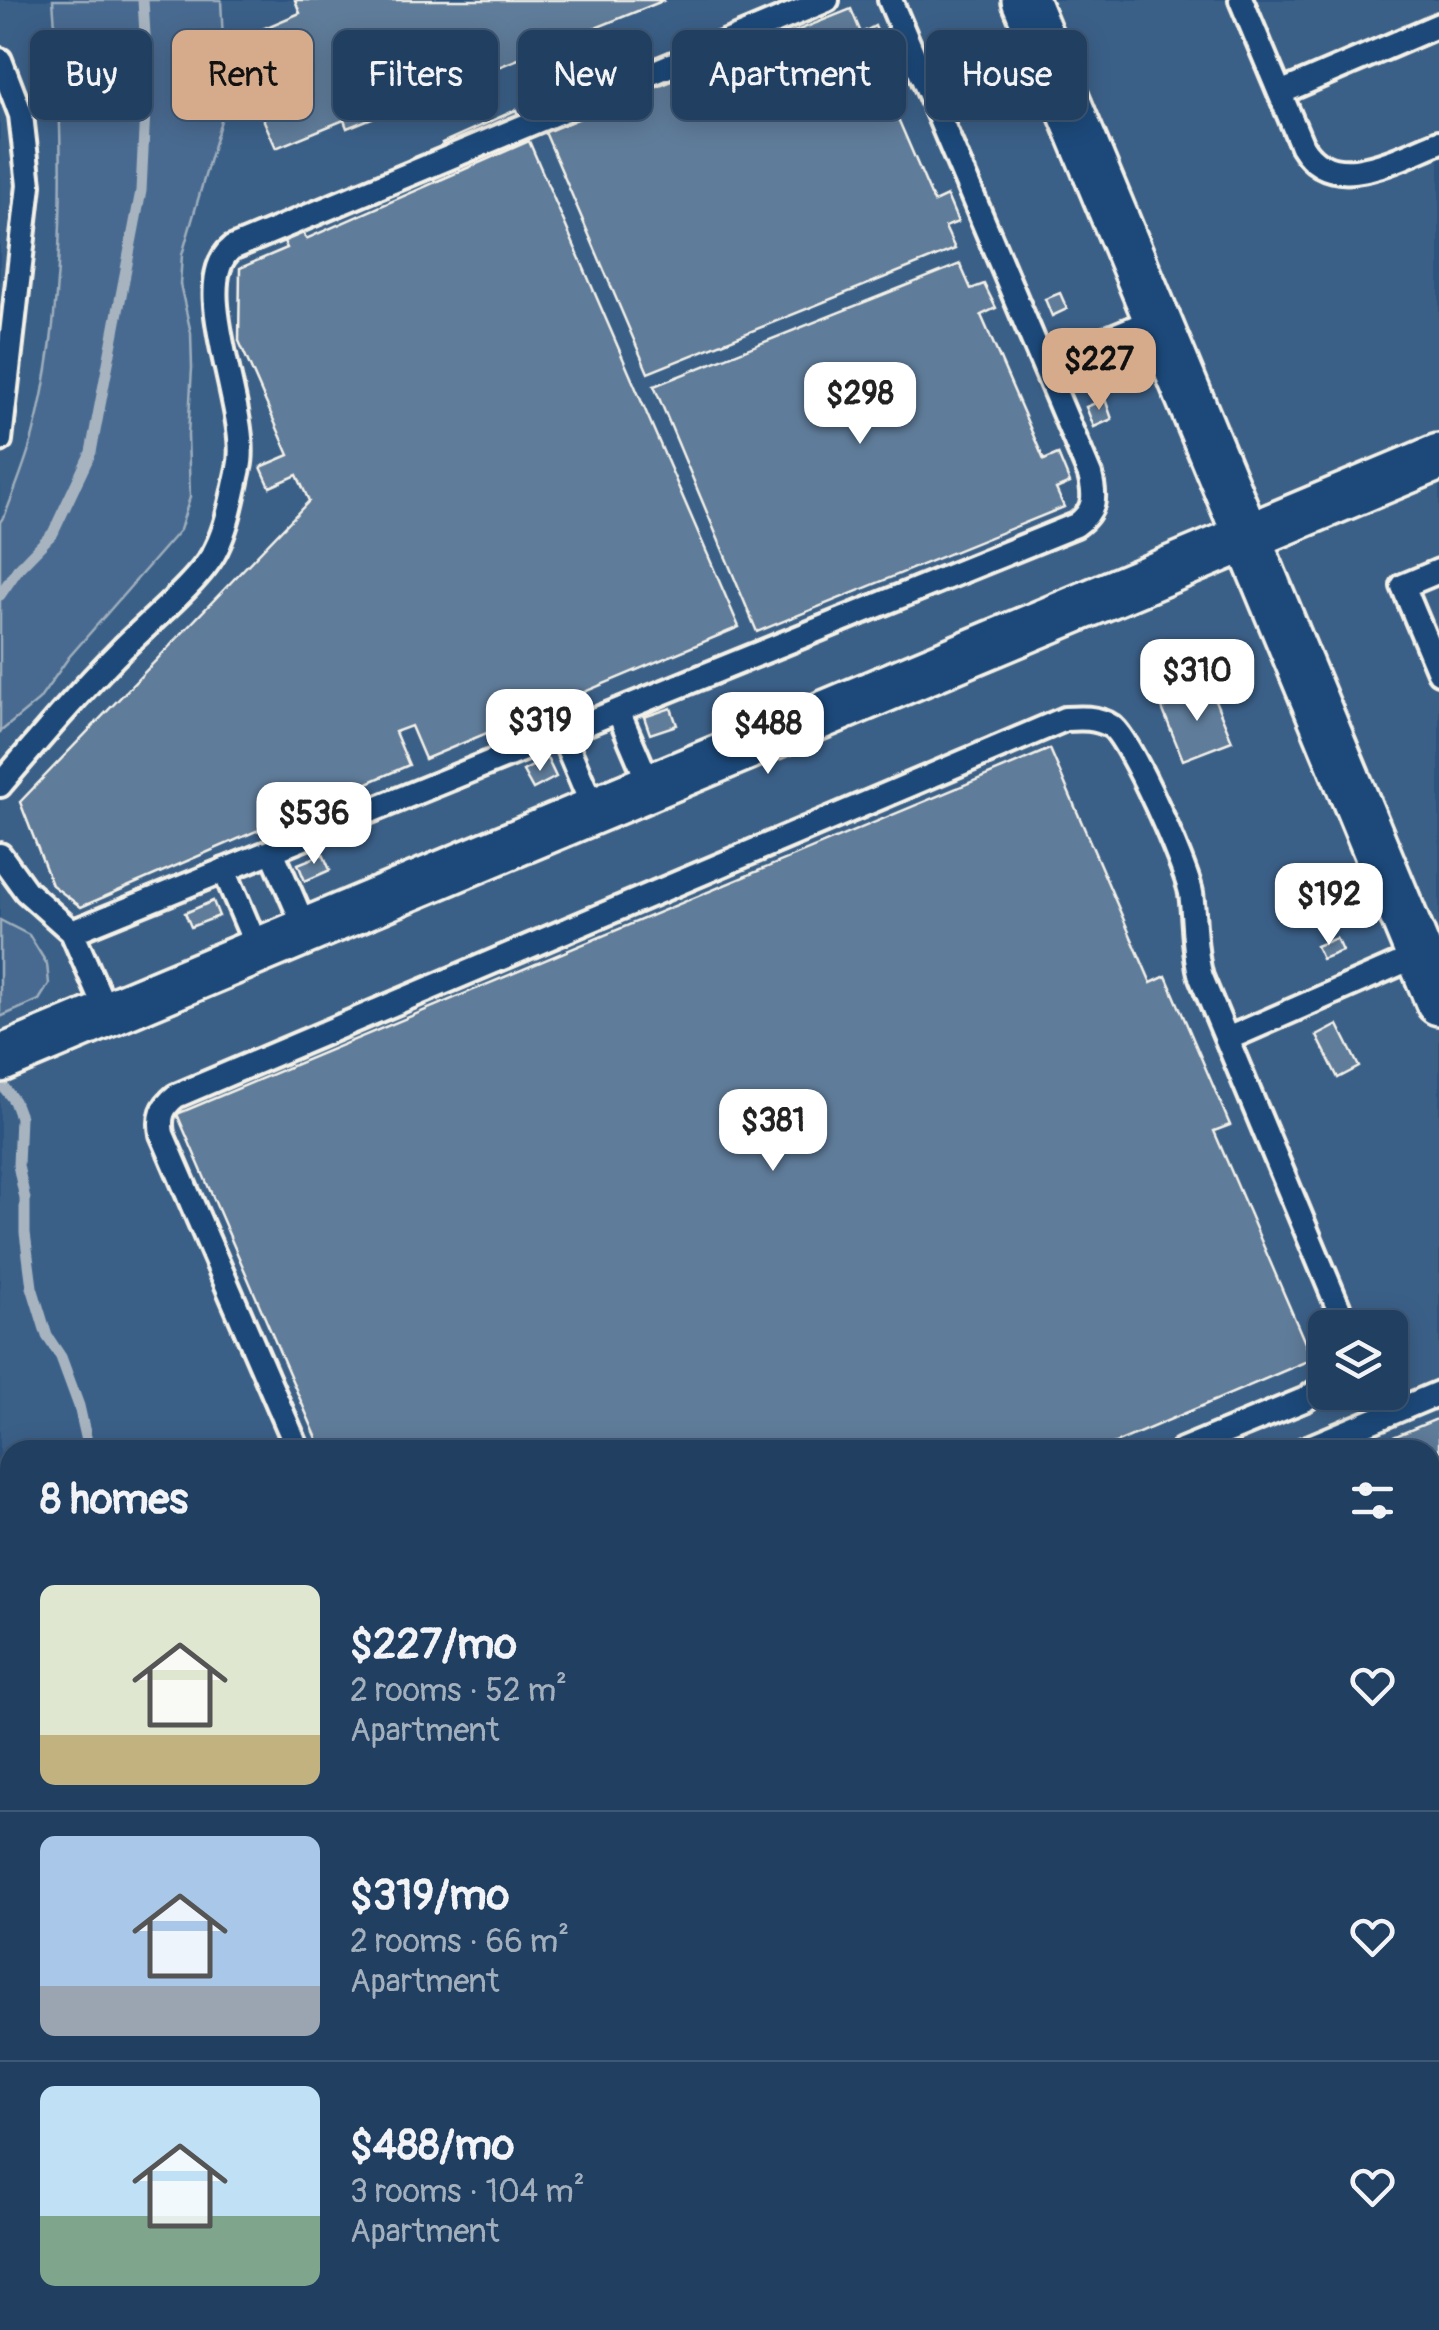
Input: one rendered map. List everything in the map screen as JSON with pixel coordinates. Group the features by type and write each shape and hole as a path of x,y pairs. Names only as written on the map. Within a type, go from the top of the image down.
{"street":[{"path":"1025,0 1439,1002"},
{"path":"0,1059 1439,456"}],"lane":[{"path":"0,785 70,703 216,551 240,466 242,445 221,347 216,274 223,255 827,0"},
{"path":"72,932 1084,519 1093,505 1093,486 890,0"},
{"path":"1241,0 1310,158 1332,170 1346,172 1376,167 1439,142"},
{"path":"1280,93 1439,25"},
{"path":"0,60 21,115 29,185 0,440"},
{"path":"1044,365 1158,318"},
{"path":"1439,572 1403,586 1439,672"},
{"path":"618,711 650,786"},
{"path":"294,1440 162,1134 162,1112 176,1096 1051,723 1082,718 1110,726 1130,749 1185,873 1196,959 1339,1310"},
{"path":"562,734 594,810"},
{"path":"272,851 306,930"},
{"path":"0,854 26,890 72,932 87,1022"},
{"path":"224,870 258,950"},
{"path":"1227,1039 1420,955"},
{"path":"1327,1440 1439,1393"},
{"path":"1206,1440 1308,1398"}],"shaded area":[{"path":"0,0 1439,0 1439,1440 0,1440"},
{"path":"53,0 221,0 222,30 172,30 172,120 221,120 182,255 180,284 191,333 192,368 190,497 180,530 69,657 39,700 0,732 0,522 33,435 52,330 60,219 59,120 152,120 152,30 55,30"},
{"path":"0,920 29,935 47,964 49,984 39,1000 0,1017"}],"building":[{"path":"295,0 665,0 590,30 518,30 518,59 498,67 498,30 333,30 333,120 344,120 276,148 264,120 313,120 313,30 262,29 300,13"},
{"path":"851,9 860,30 799,30"},
{"path":"672,81 672,120 899,120 934,202 947,196 958,222 945,227 955,249 648,373 545,132 575,120 652,120 652,89"},
{"path":"516,110 529,141 435,182 428,165 448,156 442,143"},
{"path":"344,120 367,120 347,128"},
{"path":"529,141 739,627 425,759 411,726 395,732 409,765 81,907 52,885 20,802 309,501 297,475 270,487 261,467 289,455 239,341 240,268 287,248 281,235 300,227 306,239"},
{"path":"960,264 971,289 984,284 996,308 981,315 1044,460 1058,454 1070,483 1056,489 1064,507 757,632 654,386"},
{"path":"1060,293 1067,309 1052,316 1045,299"},
{"path":"1105,399 1112,419 1094,427 1086,407"},
{"path":"1210,688 1232,741 1183,760 1162,708"},
{"path":"671,708 677,725 650,734 644,717"},
{"path":"1050,749 1151,983 1166,976 1230,1125 1214,1131 1308,1350 1308,1361 1122,1440 318,1440 177,1114"},
{"path":"547,758 556,777 533,789 523,771"},
{"path":"323,854 330,870 305,881 298,864"},
{"path":"213,901 219,916 191,927 185,913"},
{"path":"1336,938 1342,951 1322,959 1316,946"},
{"path":"1338,1025 1359,1067 1338,1078 1317,1036"},
{"path":"1439,1418 1439,1440 1386,1440"}],"waterway":[{"path":"0,595 18,569 53,533 91,452 141,191 147,69 143,0"},
{"path":"0,1082 20,1117 18,1165 25,1199 32,1287 47,1336 61,1357 79,1406 87,1440"}]}
